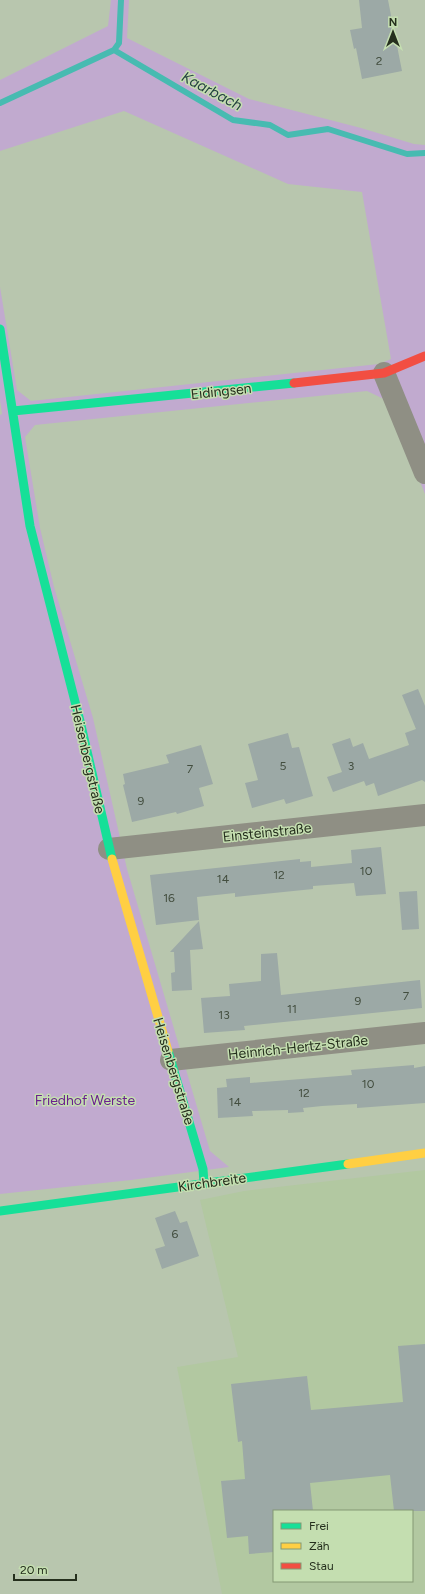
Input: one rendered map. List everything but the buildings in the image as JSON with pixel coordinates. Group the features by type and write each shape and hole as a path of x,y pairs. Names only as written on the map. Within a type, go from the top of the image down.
{"street":[{"name":"Heisenbergstraße","path":"0,329 30,526 80,721 109,849 203,1169 204,1183"},
{"name":"Eidingsen","path":"13,411 237,390 384,373 425,356"},
{"path":"384,373 425,473"},
{"name":"Einsteinstraße","path":"109,849 425,815"},
{"name":"Heinrich-Hertz-Straße","path":"170,1060 425,1033"},
{"name":"Kirchbreite","path":"0,1211 425,1153"}],"shaded area":[{"path":"425,1170 425,1594 222,1594 177,1367 238,1357 200,1200 244,1191"}],"green space":[{"name":"Friedhof Werste","path":"111,0 129,0 127,38 249,99 361,128 414,144 425,145 425,494 388,401 367,391 35,425 25,437 40,528 54,587 93,718 127,869 210,1151 229,1167 131,1180 0,1194 0,415 2,414 0,400 0,287 17,390 31,401 379,364 391,359 362,192 288,184 124,111 0,151 0,80 108,26"}],"waterway":[{"path":"114,50 119,43 121,0"},
{"name":"Kaarbach","path":"0,103 114,50 233,120 270,125 288,135 328,129 407,154 425,153"}],"traffic: fast":[{"path":"0,329 30,526 80,721 112,859"},
{"path":"13,411 294,383"},
{"path":"168,1051 203,1169 204,1183"},
{"path":"0,1211 348,1164"}],"traffic: slow":[{"path":"112,859 168,1051"},
{"path":"348,1164 425,1153"}],"traffic: jam":[{"path":"294,383 384,373 425,356"}]}
